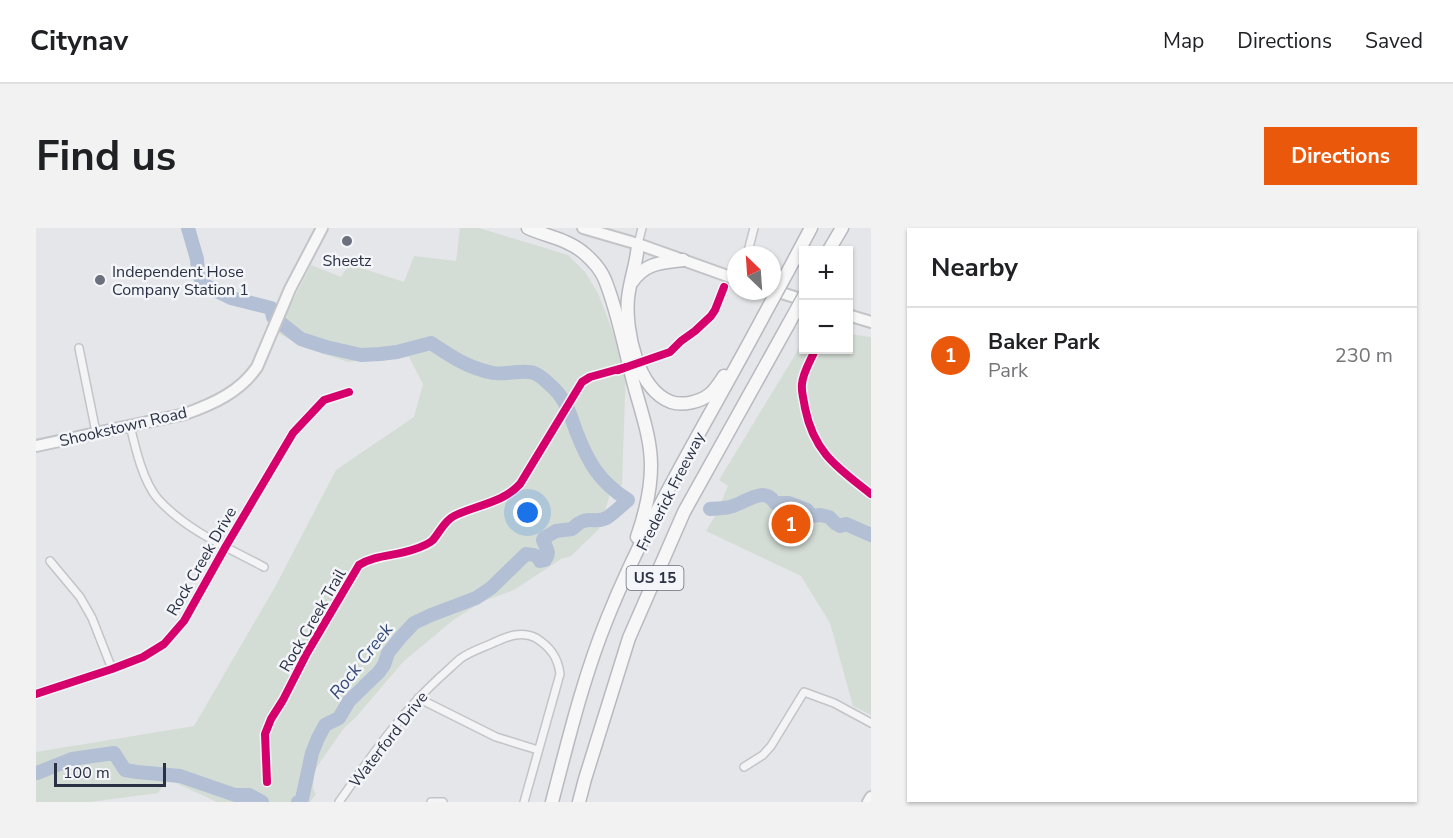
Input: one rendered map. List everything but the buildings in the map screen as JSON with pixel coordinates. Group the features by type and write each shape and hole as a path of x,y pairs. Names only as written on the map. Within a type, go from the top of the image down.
{"highway":[{"path":"528,228 563,239 586,254 604,277 621,331 648,436 651,476 646,510 638,536 618,582 607,620"},
{"name":"Frederick Freeway","path":"552,802 574,718 607,620 659,506 811,228"},
{"path":"831,246 842,228"},
{"path":"621,331 621,291 624,273 638,244"},
{"path":"638,244 628,301 630,337 637,361 656,393 674,403 686,404 699,401 710,394 753,336"},
{"path":"630,285 637,275 649,266 683,260"},
{"name":"Frederick Freeway","path":"579,802 629,638 684,512 803,300"}],"street":[{"name":"Shookstown Road","path":"36,446 185,414 236,389 249,379 257,367 290,289 322,228"},
{"path":"583,228 638,244 727,276"},
{"path":"638,244 642,228"},
{"path":"749,246 754,228"},
{"path":"781,292 799,297"},
{"path":"853,316 871,322"},
{"path":"79,348 96,432"},
{"name":"Rock Creek Drive","path":"36,694 143,657 164,644 184,621 293,433 324,400 349,392"},
{"path":"130,425 135,448 146,478 157,498 189,526 264,567"},
{"path":"50,561 80,597 92,618 112,669"},
{"name":"Waterford Drive","path":"339,802 375,751 418,698 461,658 517,634 530,635 544,643 554,653 560,674 524,802"},
{"path":"744,767 763,756 771,746 804,692 834,703 871,723"},
{"path":"418,698 496,738 538,750"},
{"path":"868,802 871,797"},
{"path":"431,802 443,802"}],"shaded area":[{"path":"460,228 479,228 568,255 585,272 598,293 626,367 622,485 612,488 599,529 571,556 561,559 514,590 481,602 452,621 403,662 344,728 314,771 313,788 316,794 310,802 217,802 167,779 158,793 90,802 36,802 36,752 194,726 275,587 336,470 414,417 423,384 408,355 348,362 303,347 278,333 275,326 304,263 286,314 311,265 341,277 349,264 404,282 414,256 456,261"},
{"path":"853,335 871,337 871,715 853,706 830,623 801,576 706,531 728,486 719,480 799,349 799,354 853,354"}],"waterway":[{"path":"188,228 203,284 231,298 271,308 273,317 301,339 361,355 397,352 431,343 460,361 484,371 530,372 538,375 555,389 563,400 585,452 596,470 609,486 628,500 603,519 583,521 572,529 556,531 544,538 548,552 545,560 540,561 536,556 526,554 491,588 476,598 414,623 388,653 379,672 349,701 339,718 325,725 312,753 302,799 298,802"},
{"path":"710,509 730,507 761,495 771,498 775,503 789,503 807,510 812,516 829,517 840,526 846,524 871,535"},
{"name":"Rock Creek","path":"37,773 72,759 114,753 125,770 180,776 235,795 249,795 262,802"}],"cycle path":[{"path":"618,370 670,352 711,316 724,287"},
{"path":"813,354 805,371 802,390 814,437 829,458 871,494"},
{"name":"Rock Creek Trail","path":"267,782 265,734 271,719 359,565 372,559 426,545 451,518 497,500 513,490 520,484 582,382 590,377 626,367 618,370"},
{"path":"36,694 143,657 164,644 184,621 293,433 324,400 349,392"}],"place":[{"name":"Sheetz","path":"347,241"},
{"name":"Independent Hose Company Station 1","path":"100,280"},
{"name":"Baker Park","path":"791,524"}]}
